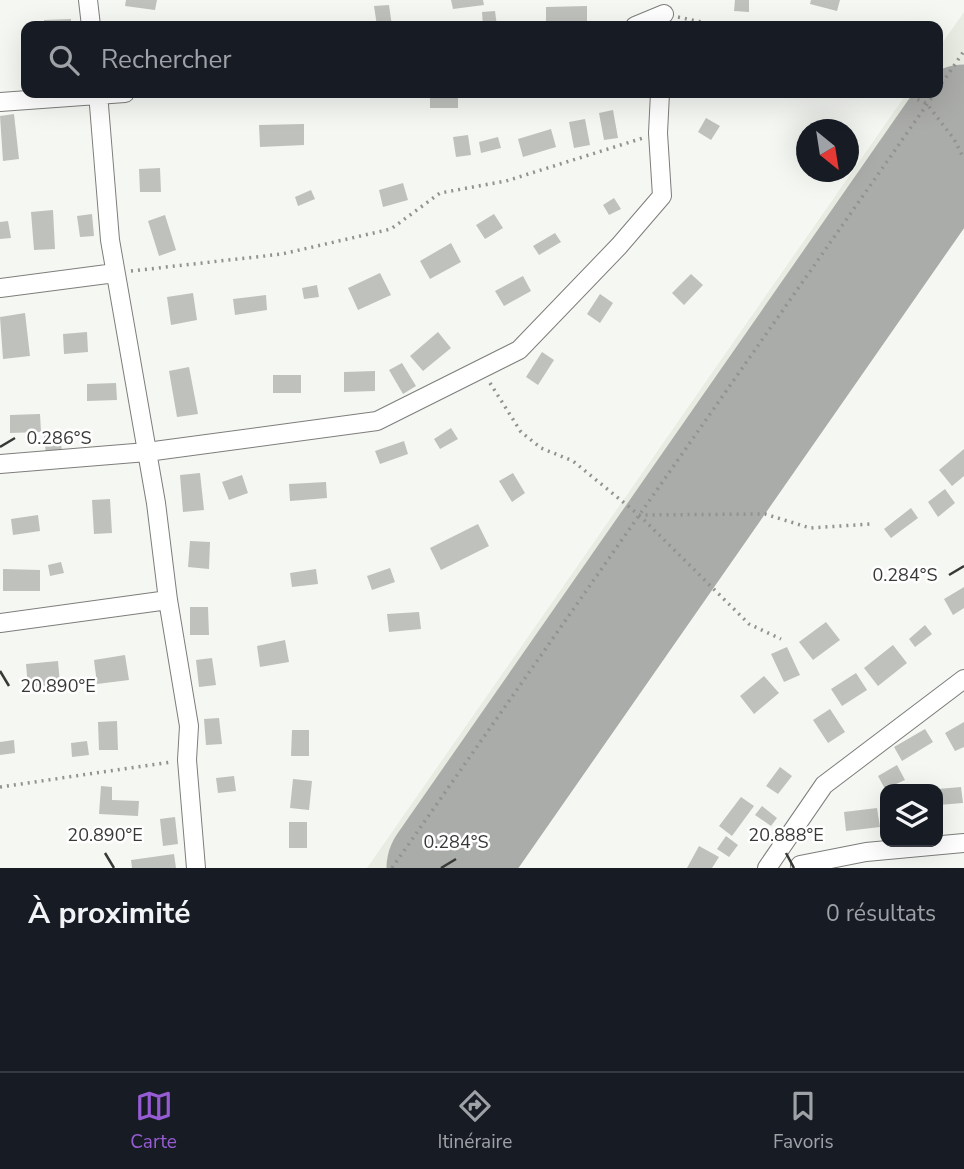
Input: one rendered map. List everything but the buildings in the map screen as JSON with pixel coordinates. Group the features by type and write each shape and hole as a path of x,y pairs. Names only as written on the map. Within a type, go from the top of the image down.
{"street":[{"path":"88,0 90,21"},
{"path":"646,21 664,13"},
{"path":"0,102 49,98"},
{"path":"98,98 110,240 156,503 168,600 189,726 187,760 196,868"},
{"path":"0,464 147,452 377,421 519,350 619,246 662,196 658,133 660,98"},
{"path":"0,288 116,273"},
{"path":"0,623 168,600"},
{"path":"767,868 824,785 964,679"},
{"path":"780,850 801,866 866,852 964,843"}],"path":[{"path":"664,13 698,21"},
{"path":"943,81 964,51"},
{"path":"915,98 927,104 954,139 964,159"},
{"path":"392,868 931,98"},
{"path":"116,273 282,254 391,229 440,192 506,181 658,133"},
{"path":"482,369 521,432 541,448 573,461 639,515 749,624 781,639"},
{"path":"639,515 765,514 810,528 871,524"},
{"path":"0,787 187,760"}],"shaded area":[{"path":"964,12 964,220 515,868 367,868 845,182 859,182 859,162 904,98 943,98 943,42"}],"runway":[{"path":"446,868 964,124"}]}
